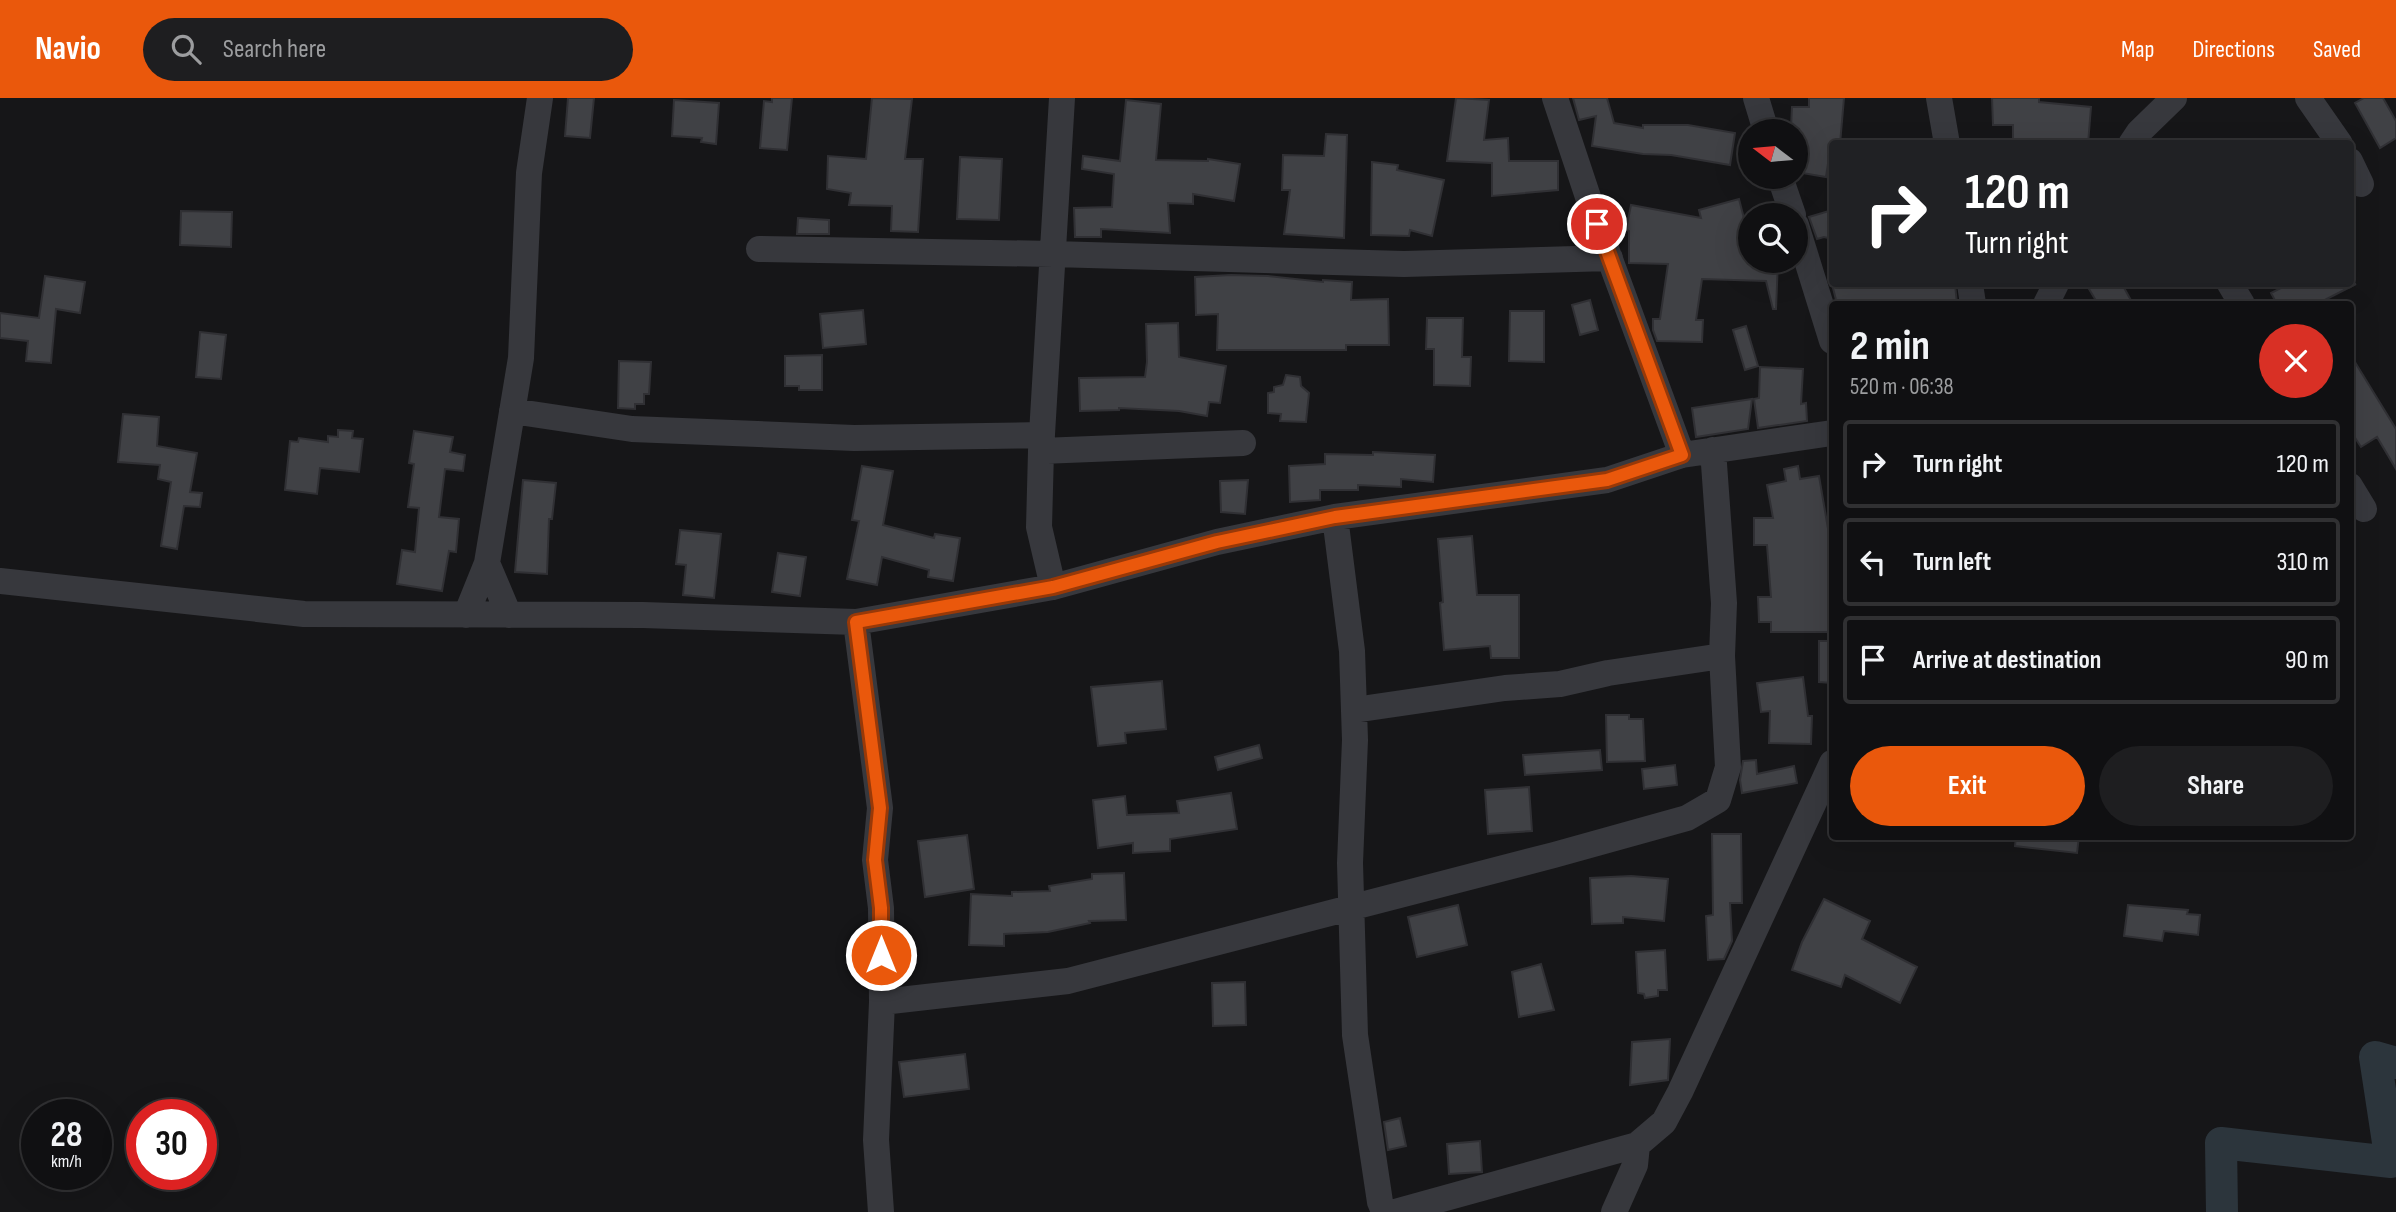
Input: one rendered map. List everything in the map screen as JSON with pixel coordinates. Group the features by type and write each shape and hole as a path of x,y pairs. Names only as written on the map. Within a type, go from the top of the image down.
{"street":[{"path":"466,615 486,563 521,358 528,173 540,98"},
{"path":"1053,587 1039,527 1041,443 1062,98"},
{"path":"1555,98 1682,455"},
{"path":"1756,98 1762,119"},
{"path":"1939,98 1946,140"},
{"path":"2139,140 2174,98"},
{"path":"2308,98 2337,140"},
{"path":"759,249 1404,264 1610,258"},
{"path":"1808,264 1829,331"},
{"path":"512,411 632,429 1041,443 1243,443"},
{"path":"0,581 304,614 643,615 856,622 1053,587 1217,542 1335,517 1607,480 1682,455 1829,433"},
{"path":"882,1002 1068,981 1553,855 1687,817 1718,800 1728,767 1722,656 1724,603 1713,450"},
{"path":"1335,517 1352,651 1355,740 1350,863 1355,1035 1366,1122 1383,1209 1392,1212 1637,1145 1664,1122 1829,769"},
{"path":"486,563 509,615"},
{"path":"856,622 880,808 875,860 881,908 882,1002 876,1140 881,1212"},
{"path":"1354,710 1505,688 1560,684 1608,673 1722,656"},
{"path":"1614,1212 1635,1165 1637,1145"}],"building":[{"path":"568,98 594,98 590,138 565,136"},
{"path":"772,98 792,98 787,150 760,148 764,101 772,102"},
{"path":"872,98 912,99 905,159 923,159 918,232 891,231 892,206 849,205 851,193 827,189 828,156 866,159"},
{"path":"1456,98 1489,100 1484,140 1508,138 1509,161 1558,161 1558,190 1492,196 1492,163 1447,161"},
{"path":"1573,98 1607,98 1614,123 1643,128 1643,125 1688,125 1735,133 1730,165 1592,146 1596,116 1579,120"},
{"path":"1809,98 1844,98 1840,140 1829,140 1826,177 1808,174 1808,119 1791,119 1792,107 1809,107"},
{"path":"1992,98 2039,98 2039,102 2091,107 2088,140 2013,140 2013,125 1993,125"},
{"path":"2364,98 2383,98 2396,121 2396,138 2380,148 2355,103"},
{"path":"674,100 719,103 716,144 701,142 702,138 672,136"},
{"path":"1126,100 1161,104 1156,160 1208,159 1240,164 1234,201 1193,194 1193,204 1168,203 1170,233 1101,229 1101,237 1075,237 1074,208 1112,207 1114,174 1082,169 1083,156 1120,161"},
{"path":"1326,134 1347,135 1344,238 1284,234 1290,190 1282,190 1283,155 1324,156"},
{"path":"960,157 1002,159 999,220 957,219"},
{"path":"1372,162 1398,165 1397,170 1444,180 1432,236 1410,230 1409,236 1371,235"},
{"path":"1739,199 1738,273 1778,273 1776,309 1773,309 1766,281 1702,279 1696,320 1703,320 1702,342 1657,341 1653,319 1660,319 1668,264 1629,263 1629,231 1626,230 1631,205 1701,218 1699,210"},
{"path":"181,211 232,212 231,247 180,245"},
{"path":"1829,211 1829,238 1817,239 1809,217"},
{"path":"798,218 829,220 829,234 797,234"},
{"path":"1231,275 1352,282 1351,300 1388,299 1389,345 1346,345 1346,350 1217,350 1218,314 1196,315 1195,277"},
{"path":"45,276 85,282 80,313 56,309 51,363 26,361 28,341 0,338 0,313 39,318"},
{"path":"1833,287 1955,287 1957,301 1836,301"},
{"path":"2088,287 2124,287 2131,301 2096,301"},
{"path":"2283,287 2350,287 2323,301 2275,301 2271,293"},
{"path":"1590,300 1598,330 1580,335 1572,305"},
{"path":"863,310 866,344 823,348 820,314"},
{"path":"1510,311 1544,311 1544,362 1509,361"},
{"path":"1427,318 1463,318 1462,357 1471,357 1470,386 1434,385 1434,349 1426,349"},
{"path":"1178,323 1179,357 1226,366 1220,403 1209,402 1207,416 1179,411 1119,408 1080,411 1079,378 1145,377 1146,324"},
{"path":"1746,326 1758,366 1745,370 1733,330"},
{"path":"200,332 226,335 221,379 196,377"},
{"path":"822,355 822,390 799,390 799,386 785,386 785,356"},
{"path":"619,361 651,362 649,394 644,394 644,404 635,404 635,409 618,408"},
{"path":"2354,361 2396,429 2396,469 2377,437 2361,447 2354,436"},
{"path":"1760,367 1803,369 1801,404 1806,403 1807,421 1758,428 1754,399 1759,398"},
{"path":"1286,375 1300,377 1301,386 1309,393 1306,422 1280,421 1281,414 1268,413 1268,393 1274,392 1274,387 1283,385"},
{"path":"1752,399 1748,429 1696,437 1692,408"},
{"path":"123,414 159,417 157,446 197,453 190,492 202,493 200,507 184,506 177,549 161,546 171,482 158,479 160,465 118,462"},
{"path":"338,430 353,431 352,438 363,439 359,472 320,468 317,494 285,490 290,441 298,442 299,438 328,442 328,436 338,437"},
{"path":"414,431 453,437 450,452 465,455 463,471 445,469 439,517 459,519 456,552 449,551 442,591 397,584 402,550 415,552 419,508 408,507 414,464 409,463"},
{"path":"1373,452 1435,455 1433,482 1401,479 1401,487 1358,485 1358,490 1320,490 1320,500 1290,502 1289,466 1325,464 1325,454 1373,455"},
{"path":"862,466 893,471 883,525 934,538 935,534 960,538 953,581 928,577 929,570 882,557 877,585 847,579 859,521 852,520"},
{"path":"1798,466 1800,479 1819,476 1829,534 1829,632 1771,632 1771,622 1759,622 1758,597 1771,597 1767,545 1754,545 1754,518 1773,518 1767,485 1786,481 1784,469"},
{"path":"523,480 556,483 552,519 549,519 547,574 515,572"},
{"path":"1248,480 1245,514 1221,512 1220,481"},
{"path":"680,530 721,534 714,598 683,595 686,565 676,564"},
{"path":"1472,536 1477,595 1519,595 1519,658 1491,658 1490,646 1444,650 1438,539"},
{"path":"778,553 806,557 800,596 772,592"},
{"path":"1819,641 1829,641 1829,683 1819,682"},
{"path":"1803,677 1808,716 1812,716 1811,744 1769,743 1770,711 1761,712 1757,683"},
{"path":"1162,681 1166,729 1125,733 1126,743 1098,746 1091,687"},
{"path":"1606,715 1629,715 1629,719 1643,719 1645,761 1607,762"},
{"path":"1259,745 1262,758 1218,770 1215,757"},
{"path":"1600,750 1602,770 1525,775 1523,755"},
{"path":"1756,760 1757,774 1794,766 1797,783 1742,793 1740,780 1743,761"},
{"path":"1675,765 1677,785 1644,789 1642,769"},
{"path":"1529,787 1532,831 1488,834 1485,790"},
{"path":"1231,793 1237,829 1170,839 1170,851 1133,853 1133,843 1098,848 1093,800 1125,796 1127,815 1179,813 1177,801"},
{"path":"1712,834 1741,834 1742,903 1730,903 1732,941 1724,959 1708,960 1706,916 1713,915"},
{"path":"967,835 974,889 925,897 918,841"},
{"path":"2016,840 2079,840 2077,853 2015,846"},
{"path":"1124,873 1126,920 1089,921 1090,923 1048,932 1004,934 1004,946 969,945 971,894 1012,896 1012,892 1050,891 1049,886 1092,879 1092,874"},
{"path":"1631,876 1668,879 1664,921 1623,917 1623,923 1592,924 1590,878"},
{"path":"1824,899 1870,921 1862,939 1917,967 1900,1003 1845,975 1841,987 1792,970 1802,942"},
{"path":"1458,905 1467,945 1417,957 1408,917"},
{"path":"2128,905 2188,910 2187,914 2200,915 2198,935 2164,931 2162,941 2124,936"},
{"path":"1665,950 1667,990 1658,990 1658,996 1645,998 1644,994 1638,993 1636,952"},
{"path":"1541,964 1554,1010 1519,1017 1512,972"},
{"path":"1245,982 1246,1025 1213,1026 1212,983"},
{"path":"1670,1039 1668,1080 1630,1085 1632,1042"},
{"path":"965,1054 969,1089 904,1097 899,1062"},
{"path":"1400,1118 1406,1146 1388,1150 1384,1122"},
{"path":"1480,1141 1482,1172 1449,1174 1447,1144"}],"waterway":[{"path":"2222,1212 2221,1143 2391,1162 2375,1057 2396,1063"}],"route":[{"path":"881,955 881,908 875,860 880,808 856,622 1053,587 1217,542 1335,517 1607,480 1682,455 1597,224"}]}
